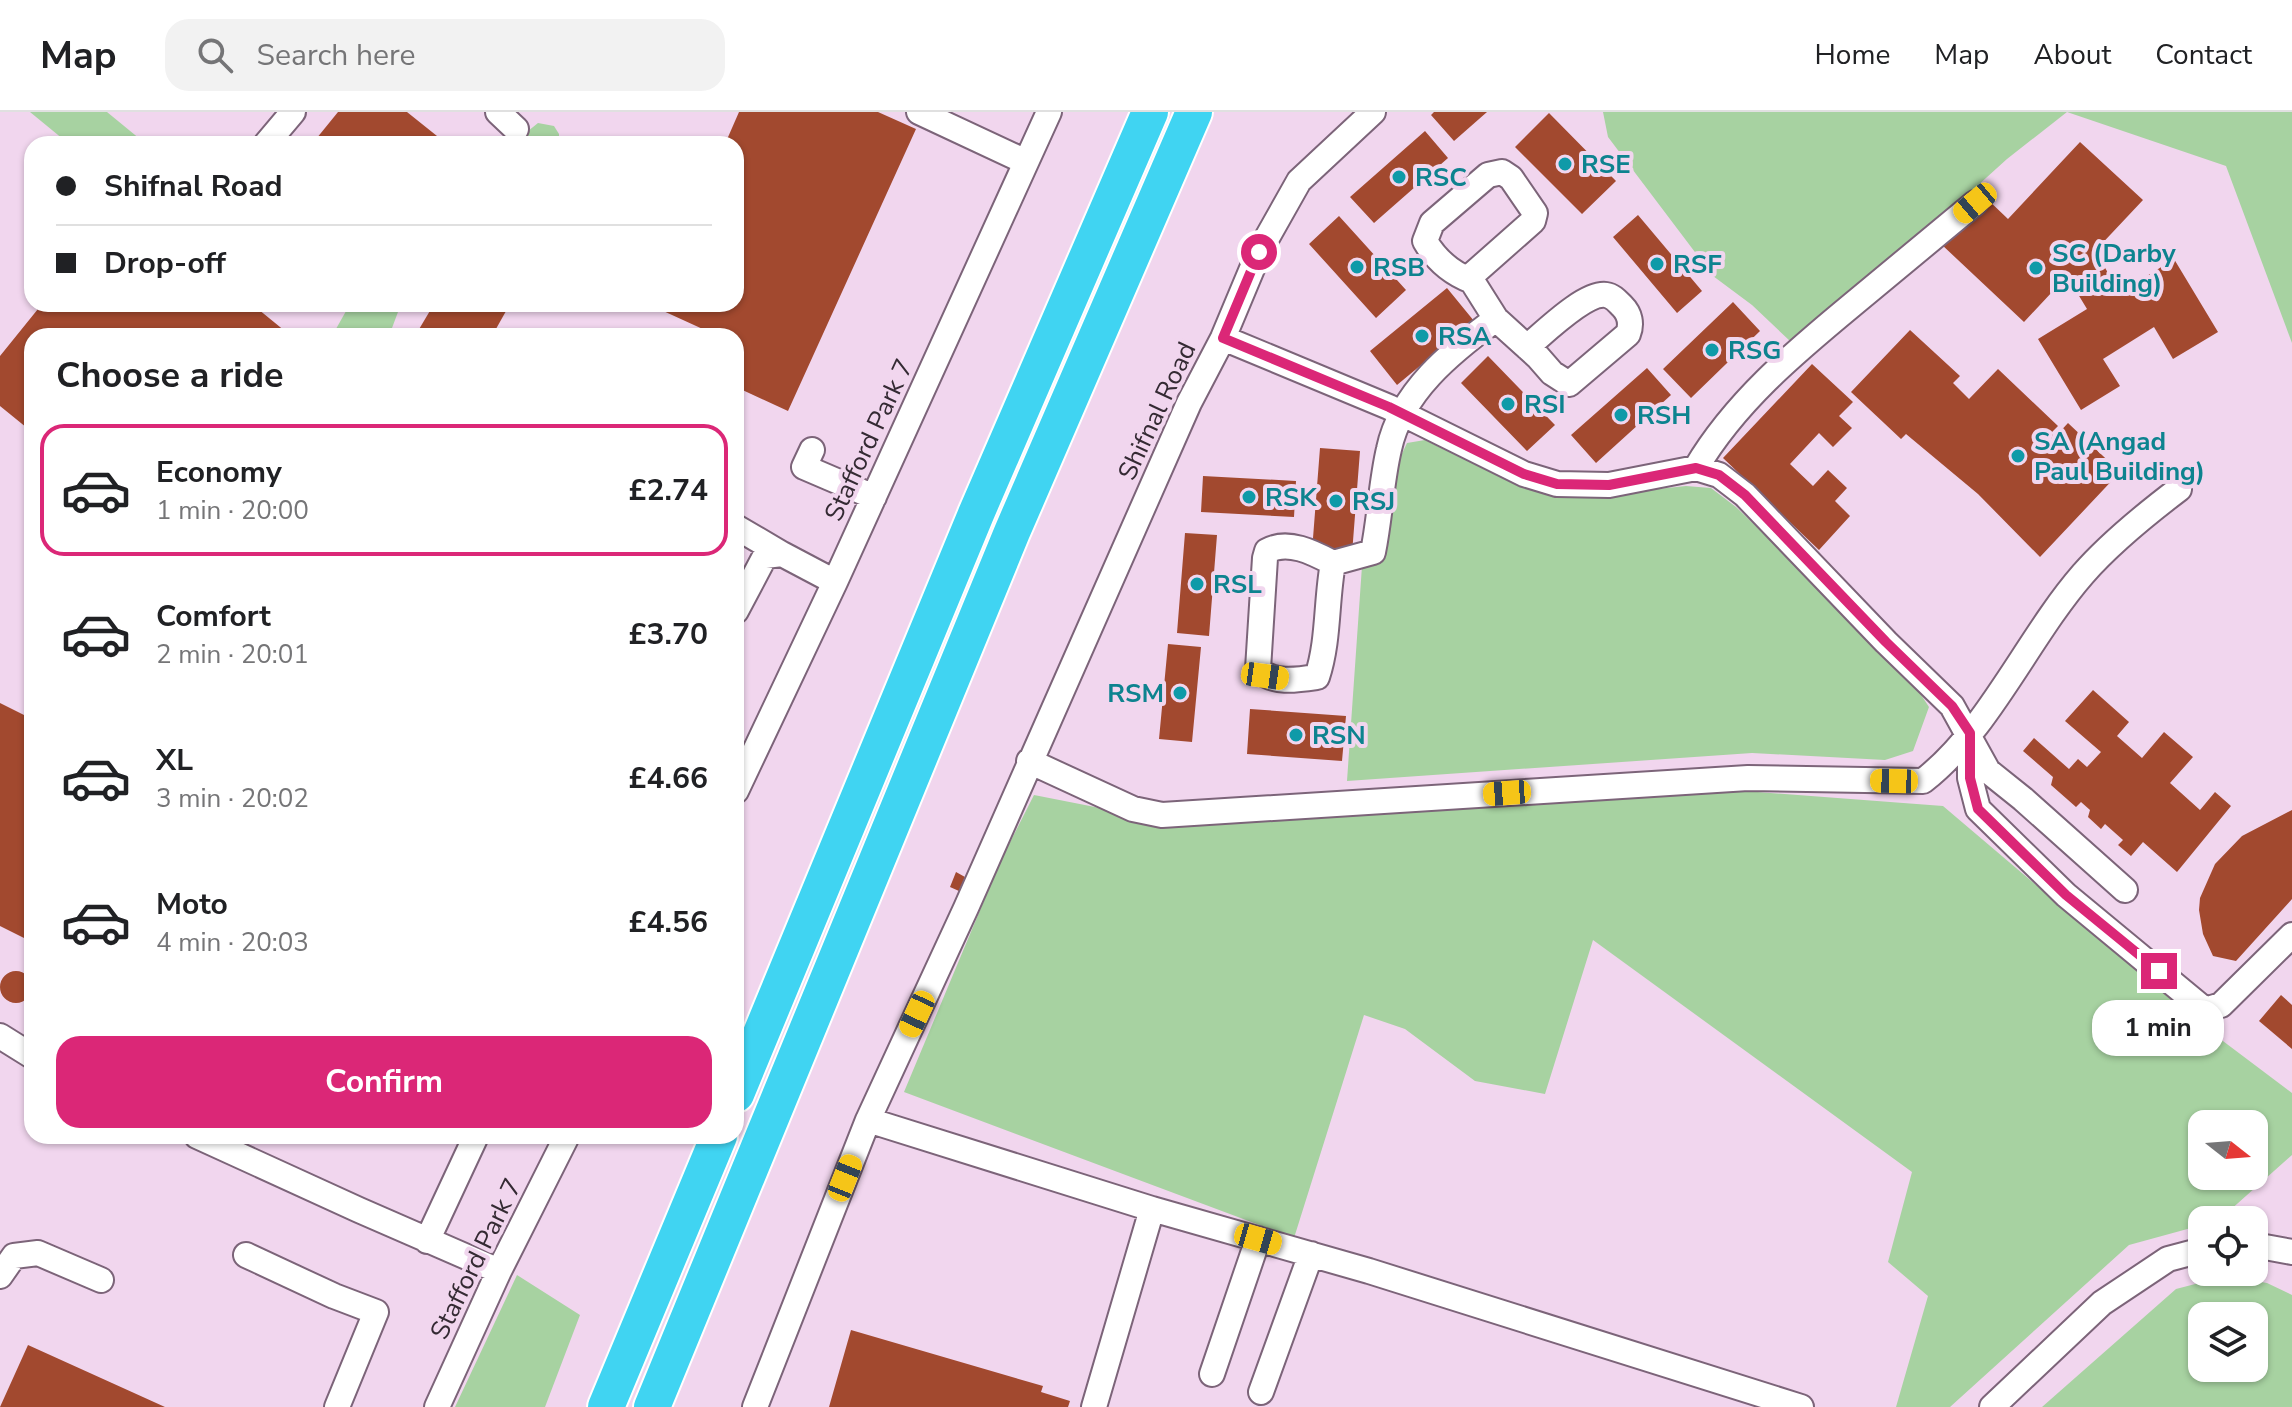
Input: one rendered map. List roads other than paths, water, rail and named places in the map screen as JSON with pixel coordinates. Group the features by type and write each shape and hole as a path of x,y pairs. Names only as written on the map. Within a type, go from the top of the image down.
{"highway":[{"path":"744,1075 976,514 1150,112"},
{"path":"652,1407 1012,532 1194,112"},
{"path":"606,1407 716,1144"}],"street":[{"path":"273,136 293,112"},
{"path":"498,112 516,129"},
{"path":"919,112 966,122 1026,162"},
{"name":"Stafford Park 7","path":"744,774 1049,112"},
{"name":"Shifnal Road","path":"755,1407 868,1120 966,908 1189,403 1223,338 1259,252 1299,181 1373,112"},
{"path":"1472,281 1473,274 1480,266 1533,221 1533,207 1511,178 1502,172 1488,175 1432,223 1425,241 1432,254 1455,275 1472,281 1496,319 1527,347"},
{"path":"1696,468 1733,416 1796,349 1975,203"},
{"path":"1333,563 1317,677 1294,681 1265,676 1258,669 1267,551 1276,546 1287,546 1316,554 1333,563 1373,552 1389,447 1396,424 1422,382 1496,319"},
{"path":"1223,338 1403,414 1524,474 1557,484 1609,485 1696,468 1719,475 1745,495 1952,706 1970,733 1988,771 2125,890"},
{"path":"812,450 804,467 874,497"},
{"path":"1029,761 1133,809 1162,815 1748,778 1923,781 1943,766 1970,733 2083,574 2141,519 2179,489"},
{"path":"744,532 835,582"},
{"path":"744,596 765,556 782,554"},
{"path":"1970,733 1970,778 1978,809 2066,895 2205,1010 2221,1005 2292,935"},
{"path":"0,1036 24,1051"},
{"path":"868,1120 1801,1407"},
{"path":"215,1144 499,1271"},
{"path":"427,1241 472,1144"},
{"name":"Stafford Park 7","path":"437,1407 499,1271 563,1144"},
{"path":"1094,1407 1152,1209"},
{"path":"1212,1374 1258,1239"},
{"path":"2268,1248 2292,1252"},
{"path":"0,1276 14,1256 38,1253 101,1280"},
{"path":"1261,1392 1311,1254"},
{"path":"1992,1407 2102,1303 2168,1259 2188,1254"},
{"path":"246,1255 376,1312 337,1407"}],"place":[{"name":"RSE","path":"1565,164"},
{"name":"RSC","path":"1399,177"},
{"name":"RSF","path":"1657,264"},
{"name":"RSB","path":"1357,267"},
{"name":"SC (Darby Building)","path":"2036,268"},
{"name":"RSA","path":"1422,336"},
{"name":"RSG","path":"1712,350"},
{"name":"RSI","path":"1508,404"},
{"name":"RSH","path":"1621,415"},
{"name":"SA (Angad Paul Building)","path":"2018,456"},
{"name":"RSK","path":"1249,497"},
{"name":"RSJ","path":"1336,501"},
{"name":"RSL","path":"1197,584"},
{"name":"RSM","path":"1180,693"},
{"name":"RSN","path":"1296,735"}]}
